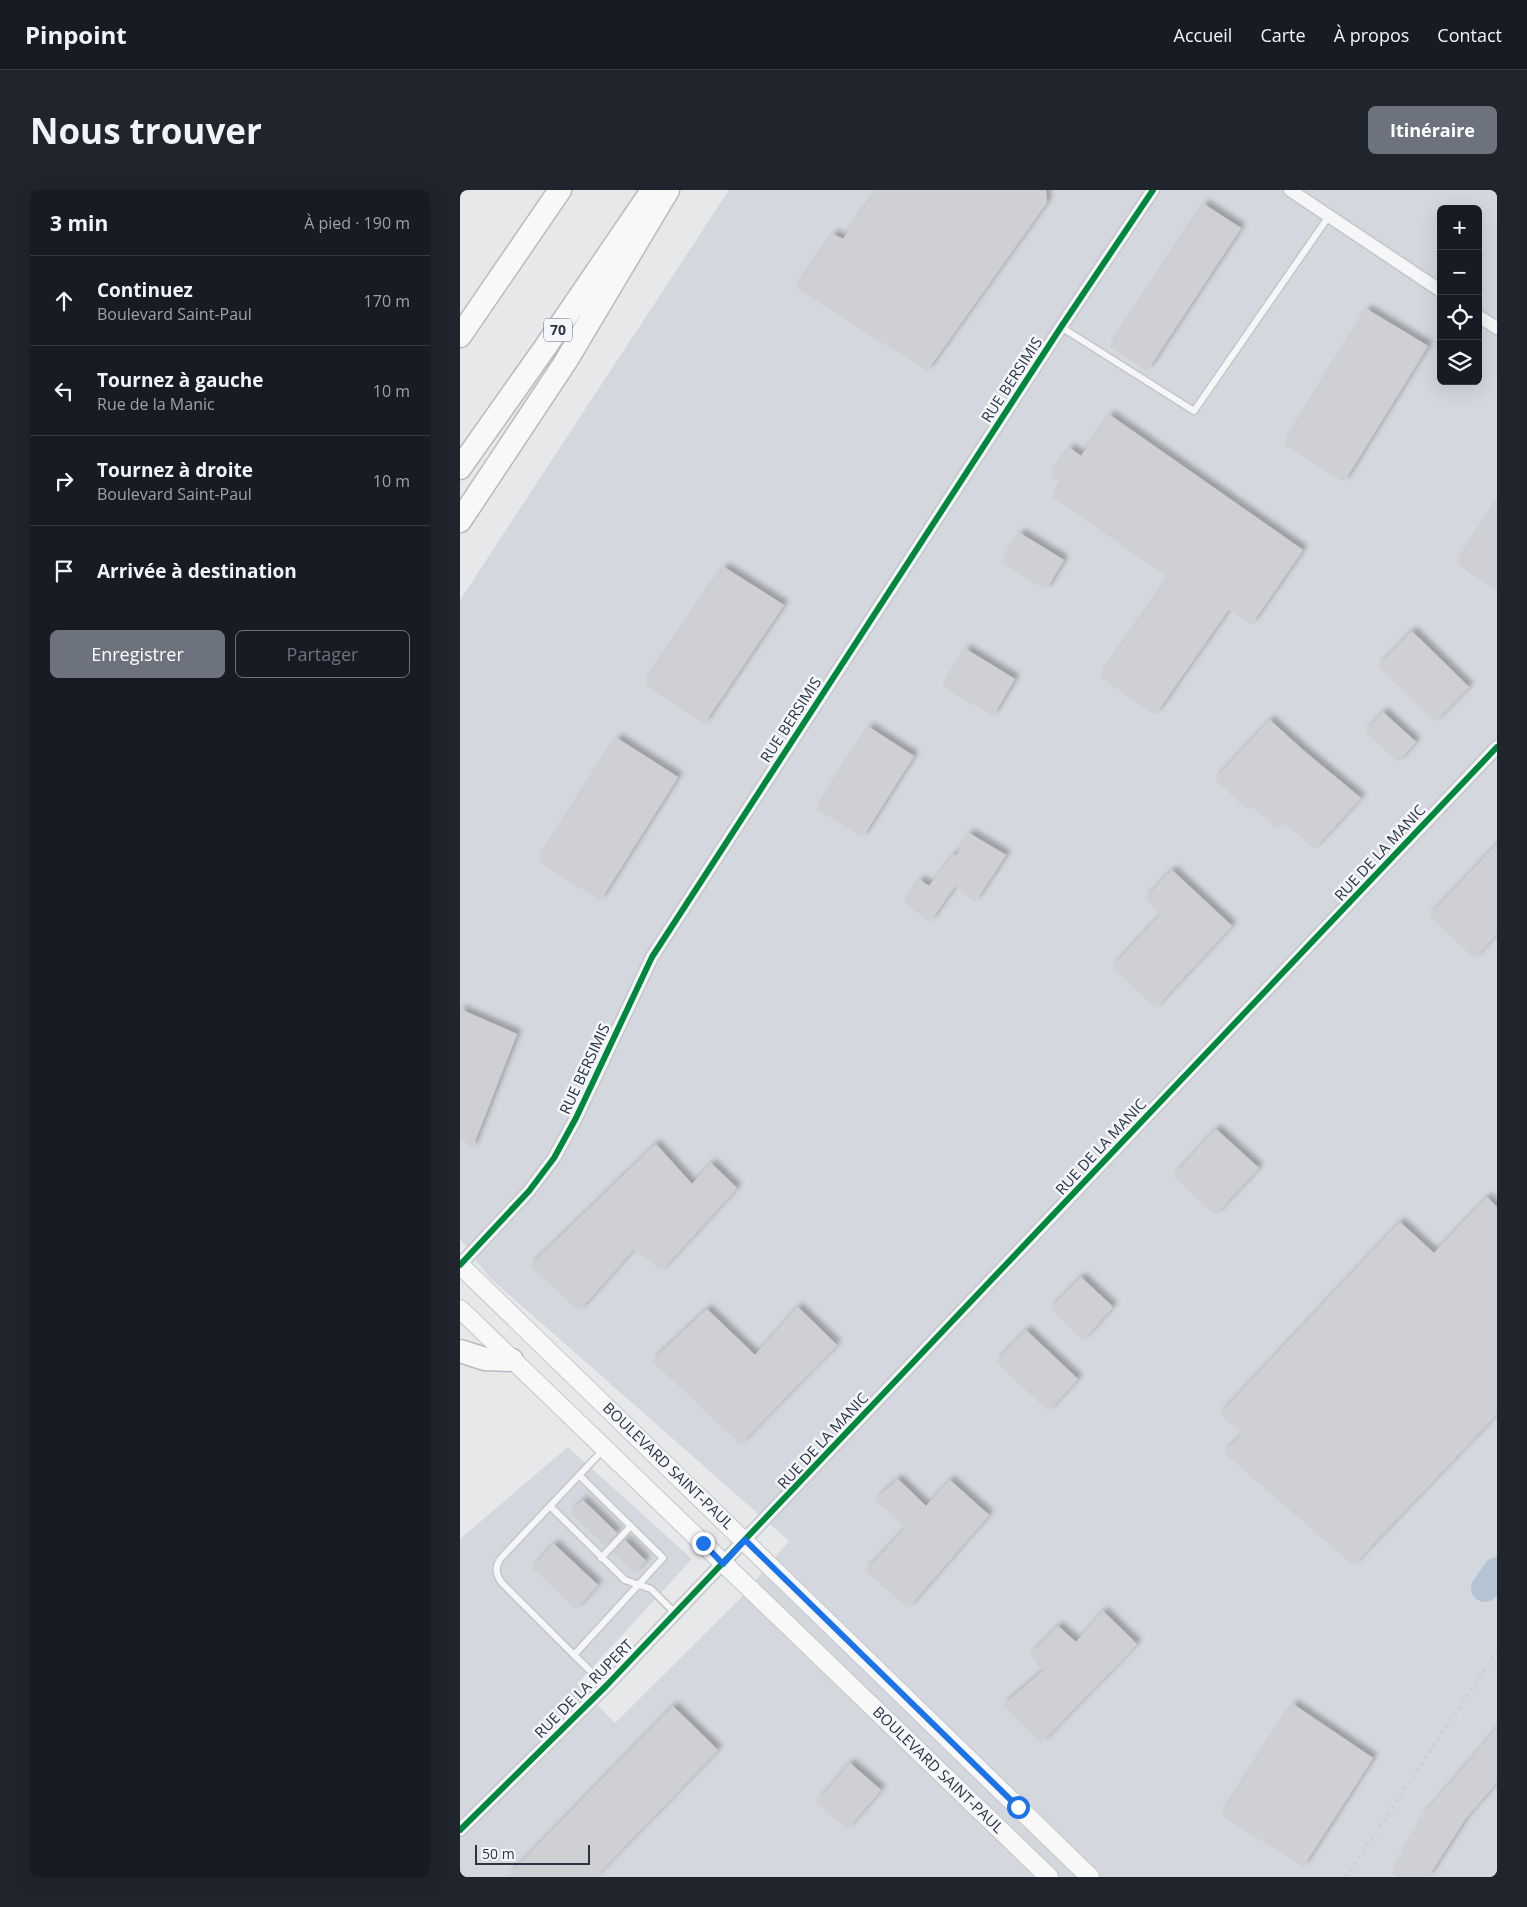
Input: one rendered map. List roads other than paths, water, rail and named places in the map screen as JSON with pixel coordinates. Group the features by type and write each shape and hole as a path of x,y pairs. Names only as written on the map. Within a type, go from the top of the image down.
{"highway":[{"path":"460,336 560,190"},
{"name":"70","path":"460,468 549,343 652,190"},
{"path":"460,521 566,361 668,190"},
{"path":"460,1351 485,1359 512,1360"}],"main road":[{"name":"BOULEVARD SAINT-PAUL","path":"460,1265 1090,1877"},
{"name":"BOULEVARD SAINT-PAUL","path":"460,1309 1049,1877"}],"street":[{"name":"RUE BERSIMIS","path":"460,1265 528,1191 554,1158 570,1130 652,957 1153,190"},
{"path":"1290,190 1437,288"},
{"path":"1482,319 1497,328"},
{"name":"RUE DE LA MANIC","path":"723,1564 1497,747"},
{"name":"RUE DE LA RUPERT","path":"460,1830 606,1686 723,1564"}],"lane":[{"path":"1062,327 1194,411 1329,216"},
{"path":"605,1449 502,1556 497,1564 497,1572 502,1583 606,1686"},
{"path":"574,1655 663,1558 579,1475"},
{"path":"550,1506 625,1580 651,1589 676,1614"},
{"path":"601,1558 631,1526"}],"waterway":[{"path":"1485,1588 1497,1571"}],"railway":[{"path":"1346,1877 1497,1651"}]}
